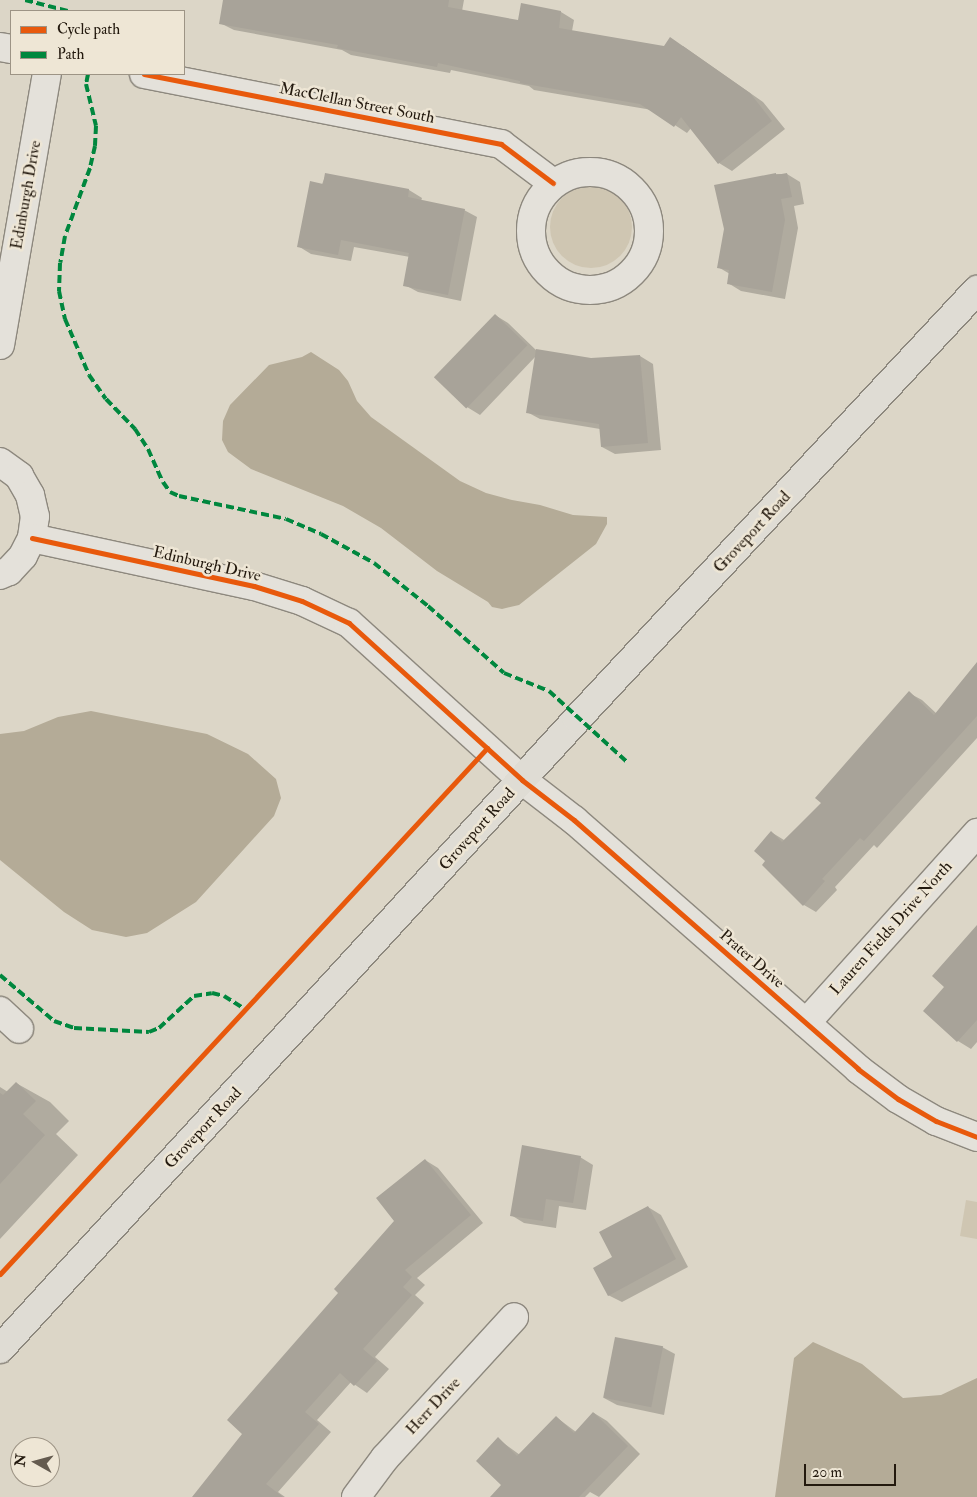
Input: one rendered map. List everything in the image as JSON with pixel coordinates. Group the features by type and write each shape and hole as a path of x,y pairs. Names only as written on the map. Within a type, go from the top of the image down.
{"main road":[{"name":"Groveport Road","path":"0,1349 522,780 977,290"}],"street":[{"name":"Edinburgh Drive","path":"0,345 46,75"},
{"name":"MacClellan Street South","path":"149,75 500,144 553,183"},
{"path":"578,172 604,172 628,184 645,205 650,232 644,258 627,278 603,290 576,290 552,278 536,256 530,230 537,204 553,183 578,172"},
{"path":"0,462 19,476 30,495 35,516 32,538 23,556 9,570 0,575"},
{"name":"Edinburgh Drive","path":"32,538 254,586 302,600 349,623 522,780"},
{"name":"Prater Drive","path":"522,780 574,820 858,1069 898,1099 936,1121 977,1138"},
{"name":"Lauren Fields Drive North","path":"806,1023 977,833"},
{"name":"Herr Drive","path":"356,1497 385,1458 514,1317"}],"shaded area":[{"path":"591,186 607,189 620,198 629,211 632,227 629,243 620,256 607,265 591,268 575,265 562,256 553,243 550,227 553,211 562,198 575,189"},
{"path":"311,352 339,370 348,381 357,401 371,417 460,481 486,493 540,505 573,515 607,517 607,524 596,544 519,605 502,609 492,607 488,602 437,571 381,528 343,506 251,469 228,452 222,440 223,421 230,405 269,365 302,357"},
{"path":"91,711 207,734 248,754 276,779 281,798 274,816 196,902 147,933 126,937 92,930 64,912 0,860 0,734 24,731 58,717"},
{"path":"966,1200 977,1202 977,1239 960,1236"},
{"path":"813,1342 862,1364 903,1398 941,1395 977,1378 977,1497 775,1497 794,1358"}],"building":[{"path":"223,0 449,0 448,7 518,20 521,3 561,11 559,28 664,46 670,37 750,93 772,121 718,164 681,117 674,127 640,104 520,83 520,81 438,63 437,67 337,48 338,45 219,24"},
{"path":"325,173 409,189 408,197 465,209 448,295 403,286 409,253 341,240 338,255 297,247 310,181 323,184"},
{"path":"776,173 776,175 787,173 792,197 781,199 785,220 772,292 727,284 729,270 717,268 724,229 714,185"},
{"path":"495,314 527,345 466,409 434,377"},
{"path":"536,349 591,358 640,355 648,443 601,447 599,424 526,413"},
{"path":"977,662 977,716 864,841 860,838 822,879 825,881 803,906 762,865 765,861 754,851 771,831 782,842 821,803 815,798 909,691 934,715"},
{"path":"977,925 977,1020 957,1042 923,1011 944,987 932,976"},
{"path":"16,1082 36,1101 23,1114 45,1135 0,1184 0,1093 3,1095"},
{"path":"522,1145 581,1156 573,1203 546,1199 543,1221 510,1216"},
{"path":"425,1159 471,1215 405,1270 412,1277 403,1287 412,1295 363,1349 377,1361 354,1386 340,1373 305,1412 319,1424 266,1484 283,1497 192,1497 242,1434 227,1420 338,1293 334,1289 394,1221 376,1198"},
{"path":"648,1206 676,1259 608,1296 593,1268 612,1257 599,1232"},
{"path":"615,1337 663,1346 651,1407 603,1398"},
{"path":"593,1412 628,1446 579,1497 490,1497 501,1485 476,1461 498,1437 517,1456 556,1416 574,1433"}],"marked path":[{"path":"25,0 64,10"},
{"path":"88,75 86,84 96,126 95,146 90,168 65,236 60,263 59,291 65,319 89,375 106,399 135,429 148,449 163,482 170,492 179,496 286,519 321,534 374,563 428,606 504,673 549,691 628,763"},
{"path":"0,975 54,1021 74,1028 149,1032 159,1028 194,996 212,993 224,996 245,1009"}],"cycle path":[{"path":"149,75 501,144 553,183"},
{"path":"32,538 254,586 302,601 349,623 522,780 574,820 858,1069 898,1099 936,1121 977,1137"},
{"path":"0,1274 487,748"}]}
